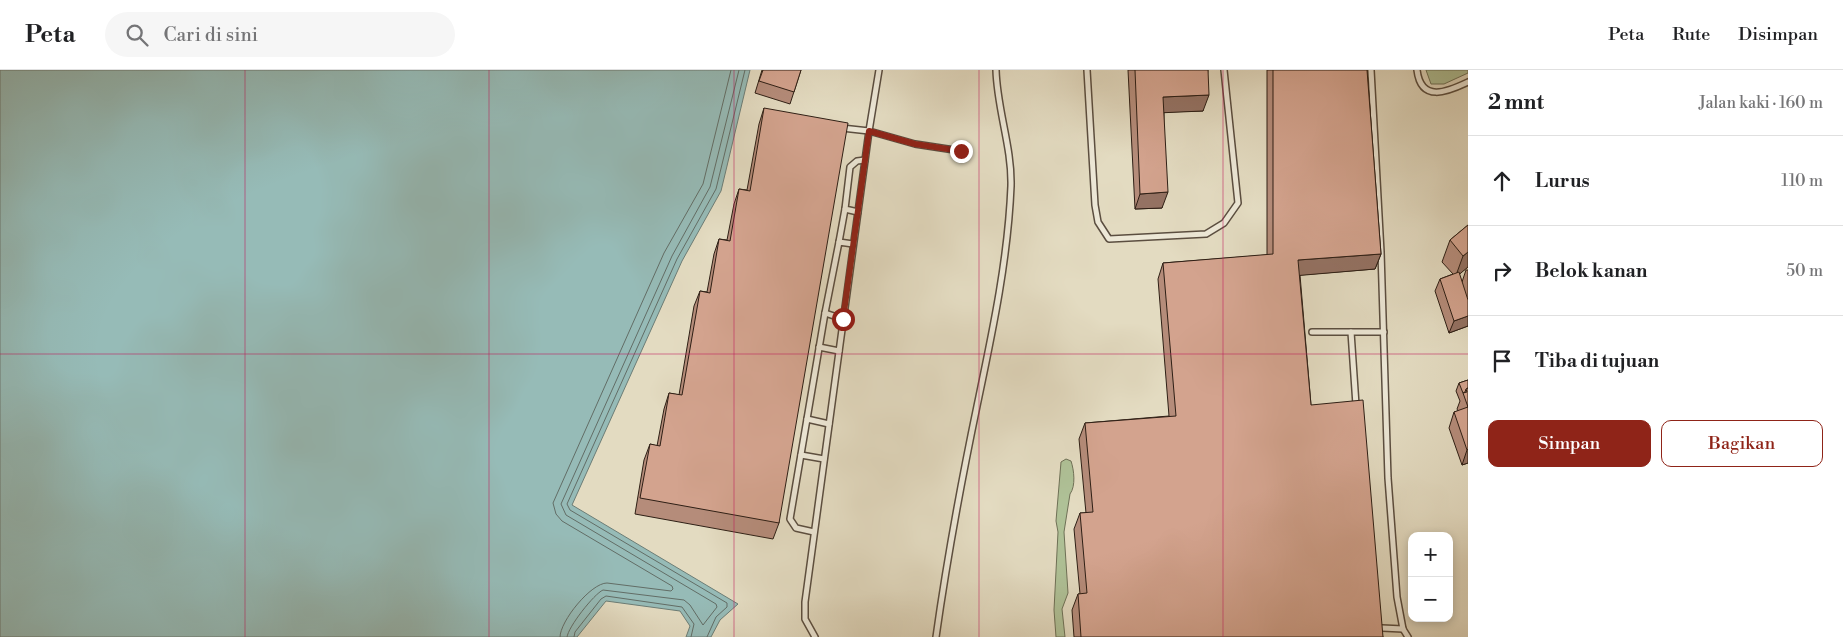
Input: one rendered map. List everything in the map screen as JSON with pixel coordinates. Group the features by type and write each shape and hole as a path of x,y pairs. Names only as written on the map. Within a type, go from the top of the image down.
{"lane":[{"path":"815,637 805,620 805,602 864,160 879,70"},
{"path":"936,637 950,542 995,318 1006,245 1011,184 1008,149 999,106 996,70"},
{"path":"1087,70 1095,204 1098,222 1109,238 1206,234 1224,223 1238,203 1224,70"},
{"path":"1371,70 1384,332 1388,478 1397,597 1402,629 1408,637"},
{"path":"1417,70 1418,80 1425,89 1437,93 1451,90 1468,82"},
{"path":"840,128 869,131 915,144 961,151"},
{"path":"814,532 796,528 790,519 825,313 845,209 850,168 857,161 864,160"},
{"path":"845,209 858,212"},
{"path":"839,242 853,244"},
{"path":"825,313 843,319"},
{"path":"1312,332 1384,332"},
{"path":"1351,332 1356,405"},
{"path":"819,347 839,351"},
{"path":"807,419 829,424"},
{"path":"801,455 824,459"},
{"path":"1382,628 1402,629"}],"green space":[{"path":"1426,70 1468,70 1468,73 1444,84 1431,84"},
{"path":"1066,459 1071,461 1074,478 1064,532 1068,593 1062,609 1065,637 1056,637 1054,610 1058,532 1056,521 1061,462"}],"water":[{"path":"0,70 750,70 721,191 682,261 572,505 738,604 720,620 711,637 686,637 690,626 680,611 606,601 577,637 0,637"}],"building":[{"path":"763,70 801,70 794,92 759,81"},
{"path":"1135,70 1208,70 1209,95 1163,97 1168,192 1140,194"},
{"path":"1273,70 1367,70 1381,254 1298,260 1311,405 1363,400 1383,637 1081,637 1078,594 1087,593 1080,513 1093,512 1085,423 1176,416 1163,263 1273,254"},
{"path":"764,108 848,123 779,523 640,498 650,444 660,446 669,393 682,395 700,291 710,293 719,239 730,241 739,189 750,191"},
{"path":"1468,225 1468,252 1463,256 1450,240"},
{"path":"1459,272 1468,300 1468,316 1454,321 1440,279"},
{"path":"1468,380 1468,388 1463,393 1459,383"},
{"path":"1468,388 1468,407 1463,393 1467,392 1466,389"},
{"path":"1468,407 1468,449 1467,450 1454,412"}],"route":[{"path":"843,319 869,131 915,144 961,151"}]}
